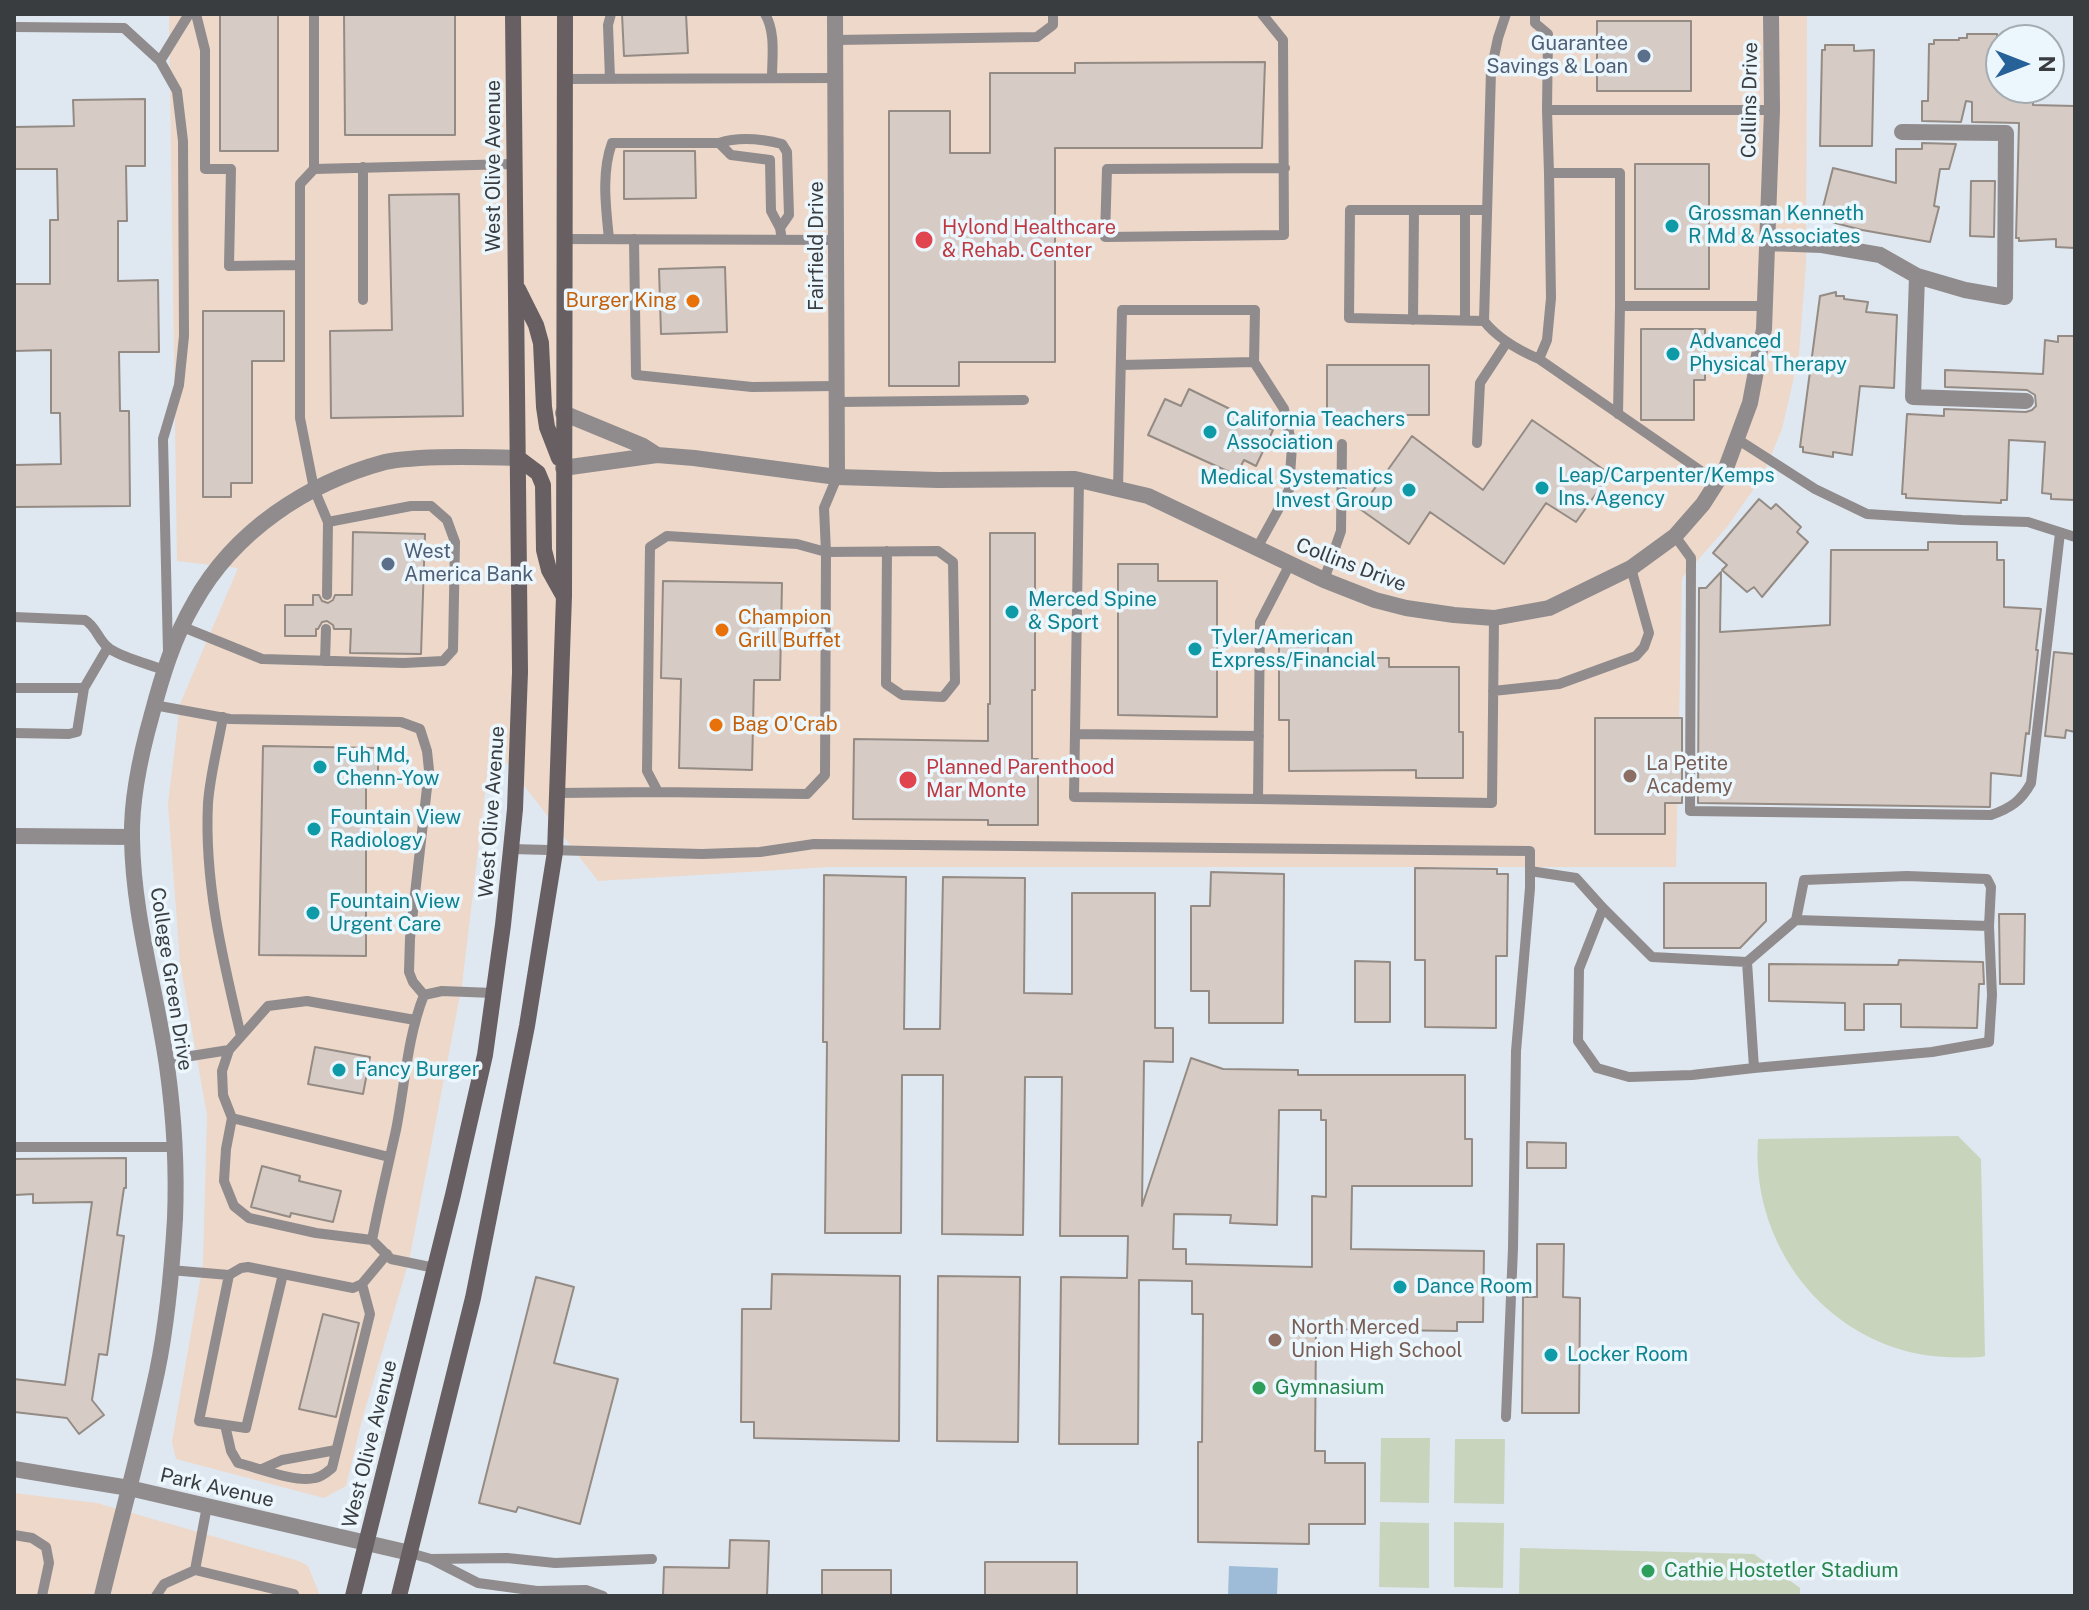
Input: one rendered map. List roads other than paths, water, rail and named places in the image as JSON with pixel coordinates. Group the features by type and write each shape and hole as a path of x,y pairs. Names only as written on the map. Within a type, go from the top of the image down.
{"main road":[{"name":"West Olive Avenue","path":"353,1596 485,1055 511,849 520,672 513,14"},
{"path":"399,1596 473,1298 527,1026 555,852 564,596 565,14"},
{"path":"515,284 536,325 541,343 547,427 563,468"},
{"path":"518,458 538,473 543,485 544,550 549,570 564,596"}],"street":[{"name":"Fairfield Drive","path":"835,14 837,477"},
{"name":"Collins Drive","path":"563,468 657,455 837,477 1079,480 1148,496 1324,580 1375,600 1406,608 1494,618 1549,608 1631,568 1675,536 1703,504 1726,468 1737,439 1750,403 1764,329 1772,110 1771,14"},
{"path":"1767,243 1822,245 1880,255 1917,276 1965,290 2005,297 2006,133 1902,132"},
{"path":"1917,276 1913,397 2026,401"},
{"name":"Collins Drive","path":"563,413 643,446 657,455"},
{"name":"College Green Drive","path":"106,1595 158,1370 175,1219 166,1060 138,915 132,837 139,774 166,665 193,605 236,546 269,518 314,489 347,474 390,461 449,456 518,458"},
{"path":"14,836 132,837"},
{"name":"Park Avenue","path":"14,1469 129,1488 410,1553"}],"lane":[{"path":"160,61 189,14"},
{"path":"196,14 205,50 205,169 231,169 229,266 300,265"},
{"path":"314,14 314,169 300,184 300,418 314,489 328,522 327,595"},
{"path":"610,79 608,25 611,14"},
{"path":"765,14 772,36 772,78"},
{"path":"835,40 1037,37 1053,25 1053,14"},
{"path":"1262,14 1283,40 1285,168 1284,235 1105,237 1107,169 1285,168"},
{"path":"1506,14 1491,71 1484,321 1493,332 1520,351 1539,359 1717,482"},
{"path":"1535,14 1535,23 1548,34 1551,298 1547,340 1539,359"},
{"path":"14,27 124,28 160,61 177,91 183,141 184,336 179,385 163,439 166,665 108,647 92,624 85,620 14,617"},
{"path":"564,79 835,78"},
{"path":"1547,110 1772,110"},
{"path":"609,239 605,202 606,172 612,143 767,140 782,144 787,152 789,215 781,234"},
{"path":"719,143 731,155 770,160 771,211 781,234"},
{"path":"314,169 514,164"},
{"path":"363,167 363,300"},
{"path":"1549,173 1620,173 1618,414"},
{"path":"1484,321 1349,318 1350,210 1487,210"},
{"path":"1413,320 1414,210"},
{"path":"1465,210 1465,320"},
{"path":"563,239 781,234 837,240"},
{"path":"634,239 636,375 837,394 1024,400"},
{"path":"1620,306 1765,306"},
{"path":"1118,489 1122,310 1255,310 1254,362 1284,409 1292,446 1289,490 1257,548"},
{"path":"1477,443 1480,383 1507,342"},
{"path":"1121,365 1254,362"},
{"path":"1737,439 1815,489 1867,514 2028,522 2075,537"},
{"path":"1324,580 1341,531 1342,444"},
{"path":"557,793 807,794 825,775 824,508 837,477"},
{"path":"1079,480 1074,797 1492,803 1494,618"},
{"path":"183,627 262,659 404,663 443,661 453,650 455,542 447,520 431,506 411,506 328,522"},
{"path":"1675,536 1691,558 1690,811 1991,815 2010,809 2022,798 2031,783 2060,533"},
{"path":"658,792 647,771 650,547 667,536 797,544 826,552 887,551 938,551 953,562 955,682 943,697 902,695 886,684 887,551"},
{"path":"1258,799 1260,622 1290,564"},
{"path":"1493,691 1559,684 1636,656 1644,647 1649,633 1631,568"},
{"path":"325,661 326,629"},
{"path":"14,733 77,732 84,688 108,647"},
{"path":"14,688 84,688"},
{"path":"154,705 223,717 401,722 420,729 429,770 409,972 424,995"},
{"path":"223,717 209,799 207,837 210,885 221,952 241,1036"},
{"path":"1075,734 1259,736"},
{"path":"511,849 717,854 760,852 814,844 1530,851 1516,1051 1506,1417"},
{"path":"1530,871 1576,878 1652,957 1747,962 1796,920 1804,880 1907,876 1987,879 1991,887 1989,1042 1932,1052 1692,1075 1629,1077 1597,1068 1578,1041 1579,969 1603,908"},
{"path":"1796,920 1989,926"},
{"path":"1747,962 1754,1068"},
{"path":"424,995 442,991 493,993"},
{"path":"372,1240 415,1020 424,995"},
{"path":"415,1020 307,1001 268,1006 229,1050 222,1071 223,1095 232,1118 224,1181 234,1206 249,1218 316,1233 372,1240 391,1259 435,1268"},
{"path":"166,1060 229,1050"},
{"path":"232,1118 389,1157"},
{"path":"14,1147 173,1147"},
{"path":"170,1270 229,1275 248,1267 353,1288 362,1284 387,1254"},
{"path":"229,1275 199,1421 246,1428 283,1274"},
{"path":"225,1425 231,1451 238,1463 292,1478 319,1478 332,1468 370,1314 362,1284"},
{"path":"262,1469 282,1460 336,1450"},
{"path":"195,1570 207,1506"},
{"path":"14,1535 32,1538 46,1547 49,1563 42,1596"},
{"path":"410,1553 431,1559 478,1583 537,1593 586,1590 603,1596"},
{"path":"431,1559 507,1558 555,1563 652,1559"},
{"path":"156,1596 164,1584 195,1570 293,1596"}],"water":[{"path":"1229,1566 1278,1568 1277,1596 1228,1596"}],"place":[{"name":"Guarantee Savings & Loan","path":"1644,56"},
{"name":"Grossman Kenneth R Md & Associates","path":"1672,226"},
{"name":"Hylond Healthcare & Rehab. Center","path":"924,240"},
{"name":"Burger King","path":"693,301"},
{"name":"Advanced Physical Therapy","path":"1673,354"},
{"name":"California Teachers Association","path":"1210,432"},
{"name":"Leap/Carpenter/Kemps Ins. Agency","path":"1542,488"},
{"name":"Medical Systematics Invest Group","path":"1409,490"},
{"name":"West America Bank","path":"388,564"},
{"name":"Merced Spine & Sport","path":"1012,612"},
{"name":"Champion Grill Buffet","path":"722,630"},
{"name":"Tyler/American Express/Financial","path":"1195,649"},
{"name":"Bag O'Crab","path":"716,725"},
{"name":"Fuh Md, Chenn-Yow","path":"320,767"},
{"name":"La Petite Academy","path":"1630,776"},
{"name":"Planned Parenthood Mar Monte","path":"908,780"},
{"name":"Fountain View Radiology","path":"314,829"},
{"name":"Fountain View Urgent Care","path":"313,913"},
{"name":"Fancy Burger","path":"339,1070"},
{"name":"Dance Room","path":"1400,1287"},
{"name":"North Merced Union High School","path":"1275,1340"},
{"name":"Locker Room","path":"1551,1355"},
{"name":"Gymnasium","path":"1259,1388"},
{"name":"Cathie Hostetler Stadium","path":"1648,1571"}]}
